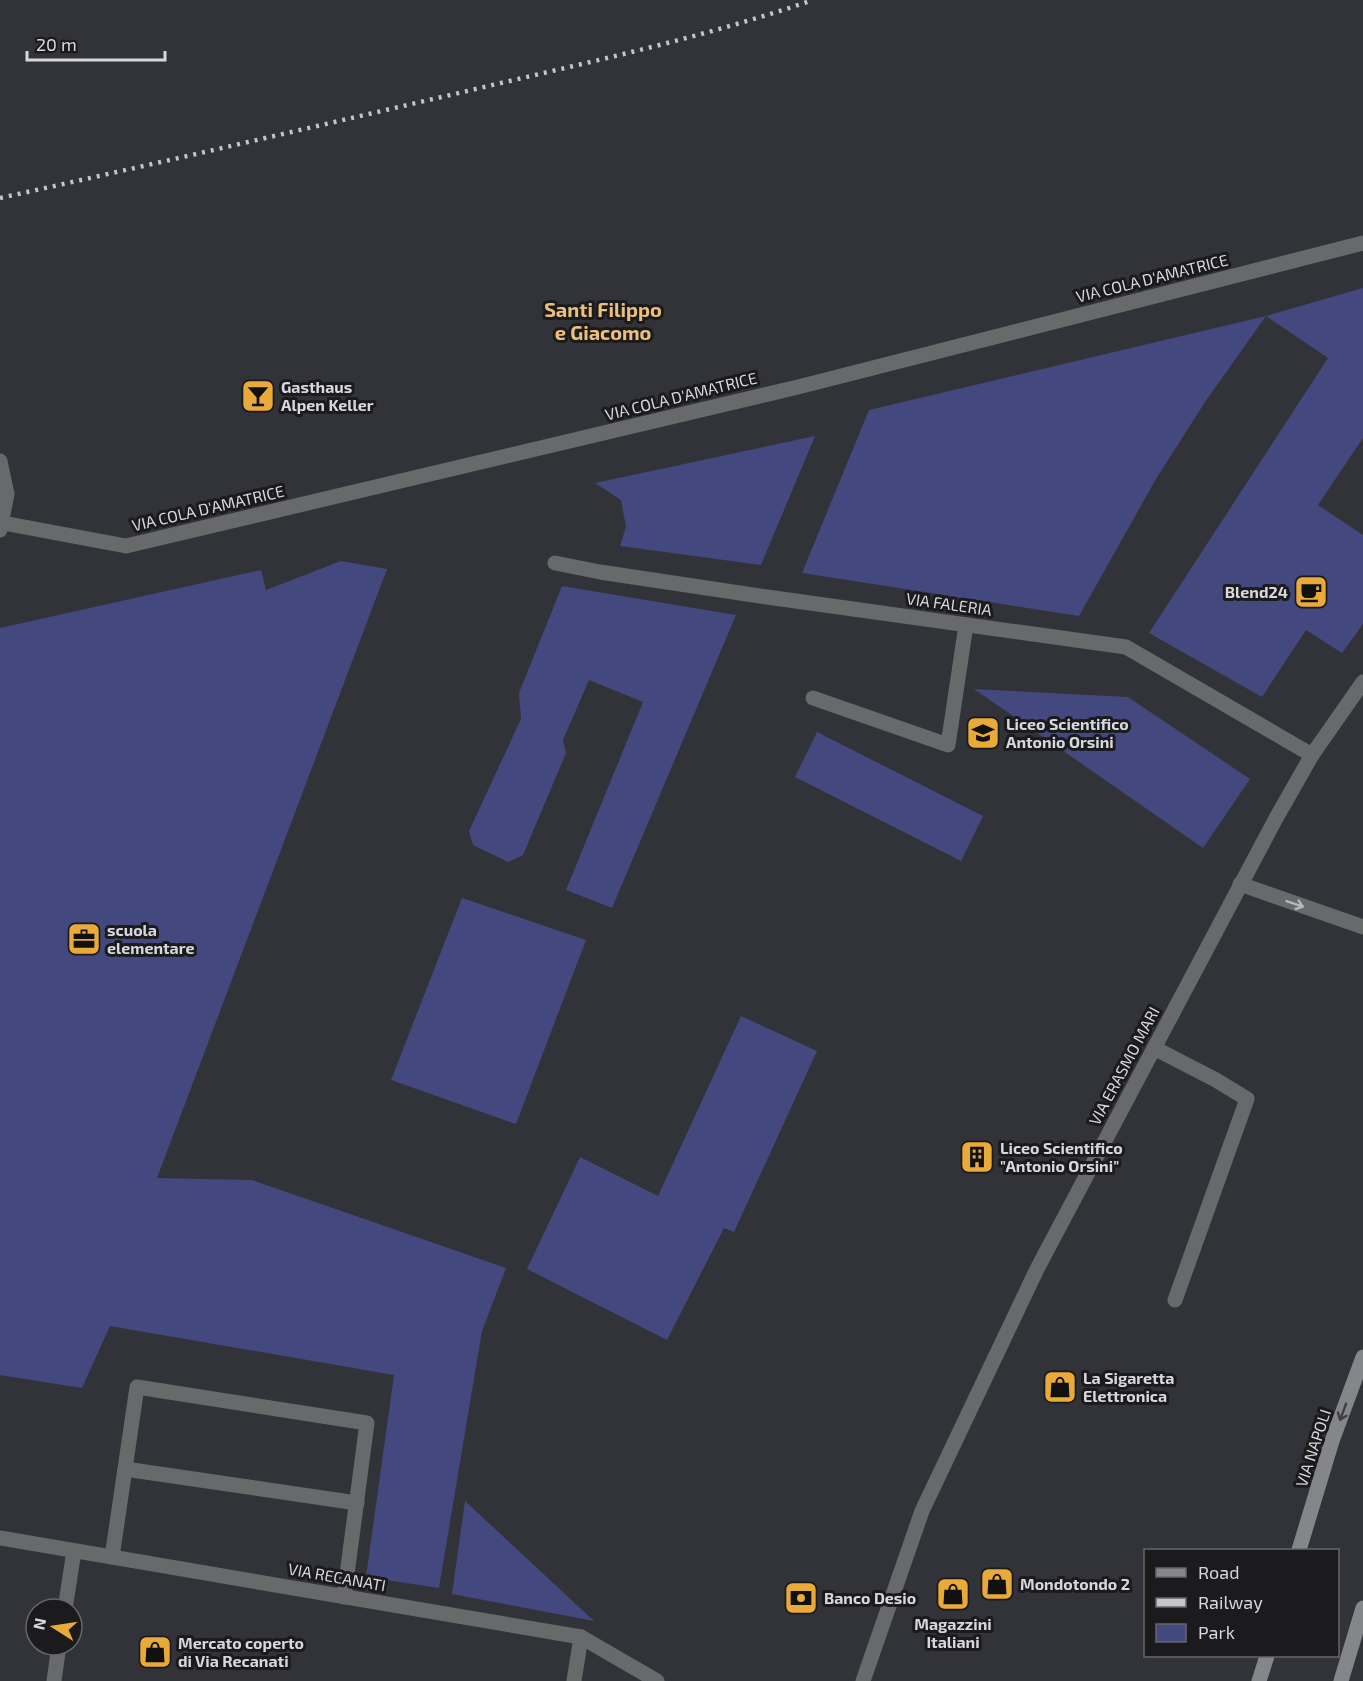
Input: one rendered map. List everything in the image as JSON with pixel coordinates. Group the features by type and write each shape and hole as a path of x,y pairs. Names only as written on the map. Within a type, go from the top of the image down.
{"main road":[{"name":"VIA NAPOLI","path":"1300,1549 1332,1441 1363,1357"},
{"path":"1341,1681 1363,1608"},
{"path":"1259,1681 1267,1657"}],"street":[{"name":"VIA COLA D'AMATRICE","path":"0,461 7,494 1,526 126,546 798,387 1363,243"},
{"name":"VIA FALERIA","path":"555,563 723,591 1126,647 1312,756"},
{"path":"813,698 948,745 966,625"},
{"name":"VIA ERASMO MARI","path":"863,1681 922,1511 1037,1269 1240,884 1312,756 1363,682"},
{"path":"1240,884 1363,927"},
{"path":"1154,1048 1247,1099 1175,1300"},
{"path":"112,1557 137,1387 367,1423 344,1597"},
{"path":"125,1469 357,1503"},
{"name":"VIA RECANATI","path":"0,1538 581,1637 657,1681"},
{"path":"67,1597 74,1551"},
{"path":"574,1681 581,1637"},
{"path":"54,1681 57,1657"}],"green space":[{"path":"1363,288 1363,438 1318,505 1363,535 1363,624 1342,653 1306,630 1262,697 1149,633 1328,358 1266,316"},
{"path":"1266,316 1205,402 1156,479 1079,616 802,573 869,410"},
{"path":"815,436 761,565 620,546 626,527 621,500 595,483"},
{"path":"341,561 387,569 157,1178 252,1180 506,1268 482,1331 439,1588 366,1577 394,1375 110,1326 82,1388 0,1375 0,628 261,570 266,590"},
{"path":"562,586 736,615 612,908 566,890 643,702 589,680 563,740 566,753 523,855 508,862 473,845 469,831 521,719 519,693"},
{"path":"974,689 1128,697 1250,779 1203,848"},
{"path":"817,732 983,816 961,861 795,777"},
{"path":"462,898 586,940 516,1124 391,1080"},
{"path":"741,1016 817,1051 734,1232 724,1228 667,1340 527,1269 580,1157 658,1196"},
{"path":"465,1501 594,1621 452,1594"}],"railway":[{"path":"0,198 595,61 727,27 813,0"}],"place":[{"name":"Gasthaus Alpen Keller","path":"258,396"},
{"name":"Blend24","path":"1311,592"},
{"name":"Liceo Scientifico Antonio Orsini","path":"983,733"},
{"name":"scuola elementare","path":"84,939"},
{"name":"Liceo Scientifico \"Antonio Orsini\"","path":"977,1157"},
{"name":"La Sigaretta Elettronica","path":"1060,1387"},
{"name":"Mondotondo 2","path":"997,1584"},
{"name":"Magazzini Italiani","path":"953,1594"},
{"name":"Banco Desio","path":"801,1598"},
{"name":"Mercato coperto di Via Recanati","path":"155,1652"}],"district":[{"name":"Santi Filippo e Giacomo","path":"603,322"}]}
